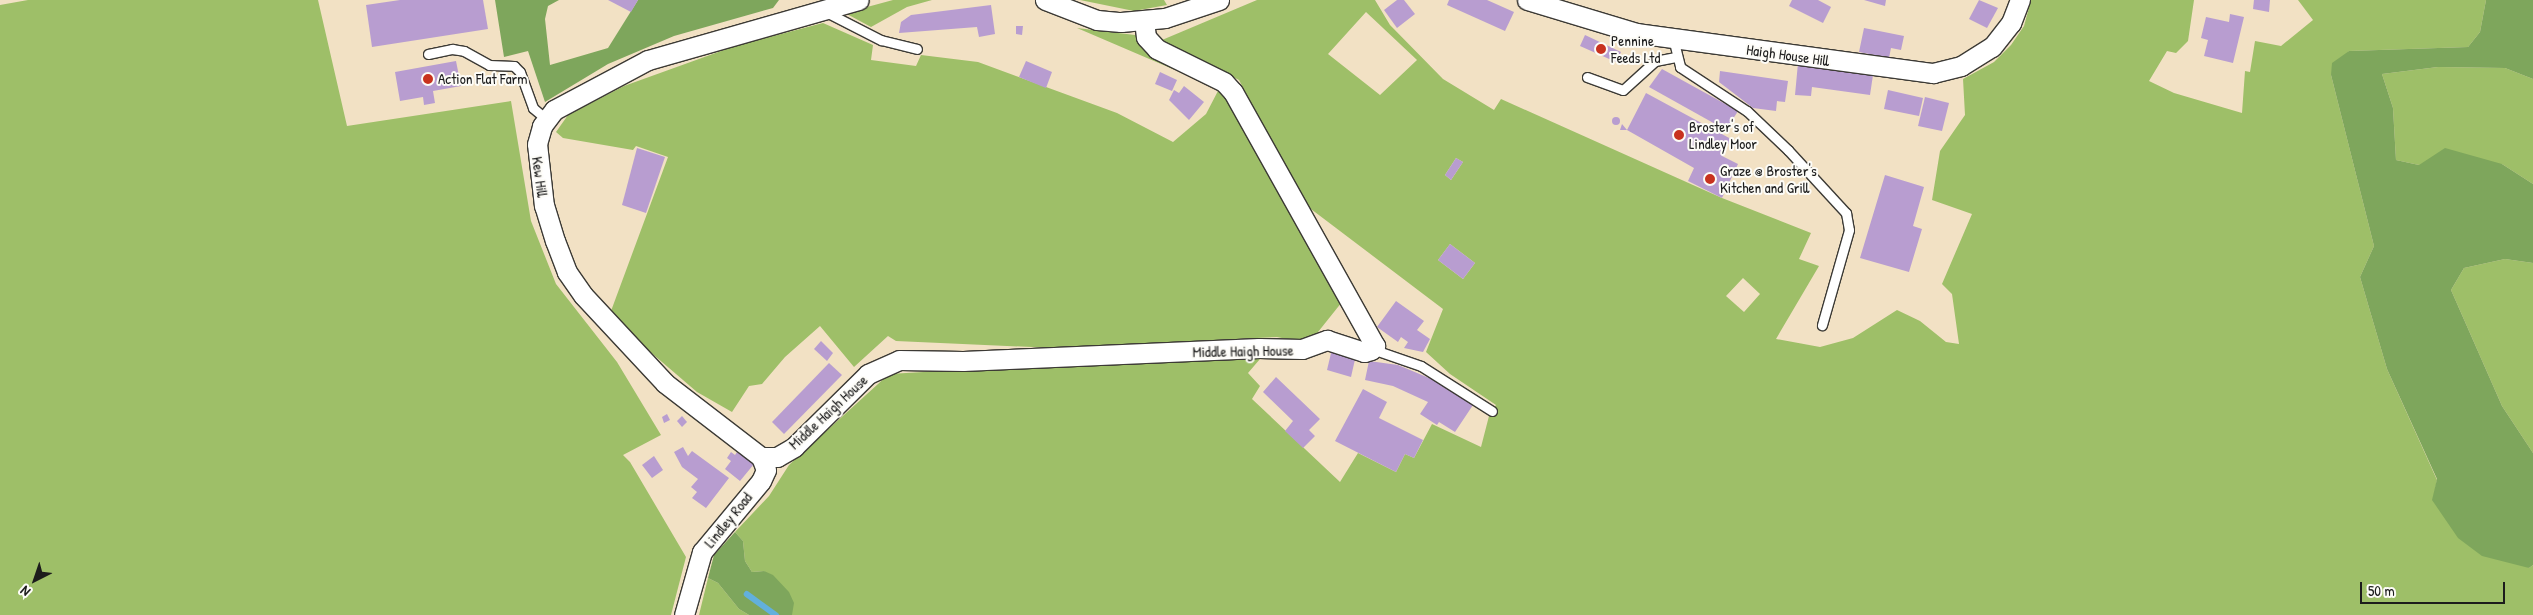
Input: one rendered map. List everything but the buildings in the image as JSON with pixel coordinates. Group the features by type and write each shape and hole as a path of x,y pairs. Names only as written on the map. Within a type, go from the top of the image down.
{"street":[{"name":"Kew Hill","path":"761,457 665,383 600,316 567,272 544,206 536,155 539,134 546,119 563,103 648,60 701,42 859,0"},
{"path":"1044,0 1097,20 1144,21 1185,13 1219,0"},
{"name":"Haigh House Hill","path":"1527,0 1607,26 1673,38 1910,72 1941,72 1973,61 1992,47 2011,23 2020,0"},
{"path":"1144,21 1146,37 1157,49 1224,82 1233,92 1375,346 1372,349"},
{"name":"Middle Haigh House","path":"761,457 777,457 794,447 868,374 899,360 973,361 1259,348 1302,349 1327,340 1364,352 1372,349"},
{"name":"Lindley Road","path":"684,615 702,552 761,481 766,470 761,457"}],"lane":[{"path":"824,10 881,40 917,49"},
{"path":"1673,38 1676,57 1688,74 1747,111 1788,150 1846,214 1849,230 1822,326"},
{"path":"428,54 452,49 464,51 488,65 514,66 520,72 533,108 546,119"},
{"path":"1587,77 1623,90 1655,61 1676,57"},
{"path":"1372,349 1421,366 1492,411"}],"green space":[{"path":"28,0 318,0 347,126 511,101 531,221 556,284 617,362 661,435 623,455 630,462 686,557 671,615 0,615 0,5"},
{"path":"495,0 559,0 548,6 545,19 550,65 608,48 638,0 779,0 773,8 674,36 608,64 545,102 528,51 504,57"},
{"path":"893,0 932,0 907,7 871,27 845,13"},
{"path":"1080,0 1164,0 1167,5 1134,11"},
{"path":"1257,0 1375,0 1390,25 1443,79 1494,110 1501,99 1722,198 1811,233 1799,259 1819,266 1776,339 1820,347 1853,338 1897,310 1920,321 1946,342 1959,344 1952,294 1942,284 1972,214 1932,200 1940,151 1965,115 1963,79 1994,62 2011,45 2024,26 2031,0 2194,0 2188,41 2176,53 2167,51 2149,81 2174,93 2242,113 2245,71 2250,72 2255,41 2281,46 2313,20 2298,0 2486,0 2480,32 2468,47 2349,51 2331,75 2374,246 2360,277 2387,369 2437,480 2433,500 2529,568 2533,565 2533,615 792,615 764,571 752,572 745,561 743,541 735,532 769,496 789,465 889,374 1251,353 1260,359 1248,373 1260,386 1252,399 1340,482 1358,453 1396,472 1405,454 1414,458 1432,424 1481,447 1489,416 1496,405 1450,374 1426,352 1443,309 1303,203 1239,80 1162,40","holes":["1366,12 1417,60 1380,95 1328,54","1456,158 1463,162 1451,180 1445,175","1450,244 1475,263 1463,279 1438,260","1743,278 1760,294 1744,312 1726,296"]},
{"path":"2486,0 2533,0 2533,79 2505,68 2438,67 2382,74 2393,108 2396,160 2419,165 2445,148 2502,164 2533,184 2533,263 2505,259 2464,268 2451,290 2502,406 2533,453 2533,565 2529,568 2482,556 2458,538 2432,500 2437,479 2387,369 2360,277 2374,246 2331,75 2332,63 2349,51 2468,47 2480,32"},
{"path":"823,23 873,45 871,60 916,66 921,55 978,62 1117,113 1173,142 1206,114 1219,89 1230,98 1342,302 1314,337 1302,342 1277,337 1054,348 896,341 888,336 854,367 820,326 785,357 762,384 749,386 732,412 697,392 648,350 611,311 668,157 636,146 633,150 563,138 556,132 568,115 624,86 735,46"},
{"path":"1077,28 1135,35 1142,44 1178,65 1175,70"},
{"path":"2438,67 2505,68 2533,79 2533,184 2502,164 2419,165 2396,160 2393,108 2382,74"},
{"path":"2505,259 2533,263 2533,453 2502,406 2451,290 2464,268"},
{"path":"735,532 743,541 745,561 752,572 764,571 773,575 789,592 794,603 792,615 749,615 739,609 718,583 708,578 714,555"},
{"path":"708,578 718,583 739,609 749,615 699,615"}],"waterway":[{"path":"747,594 776,615"}],"place":[{"name":"Pennine Feeds Ltd","path":"1601,49"},
{"name":"Action Flat Farm","path":"428,79"},
{"name":"Broster's of Lindley Moor","path":"1679,135"},
{"name":"Graze @ Broster's Kitchen and Grill","path":"1710,179"}]}
